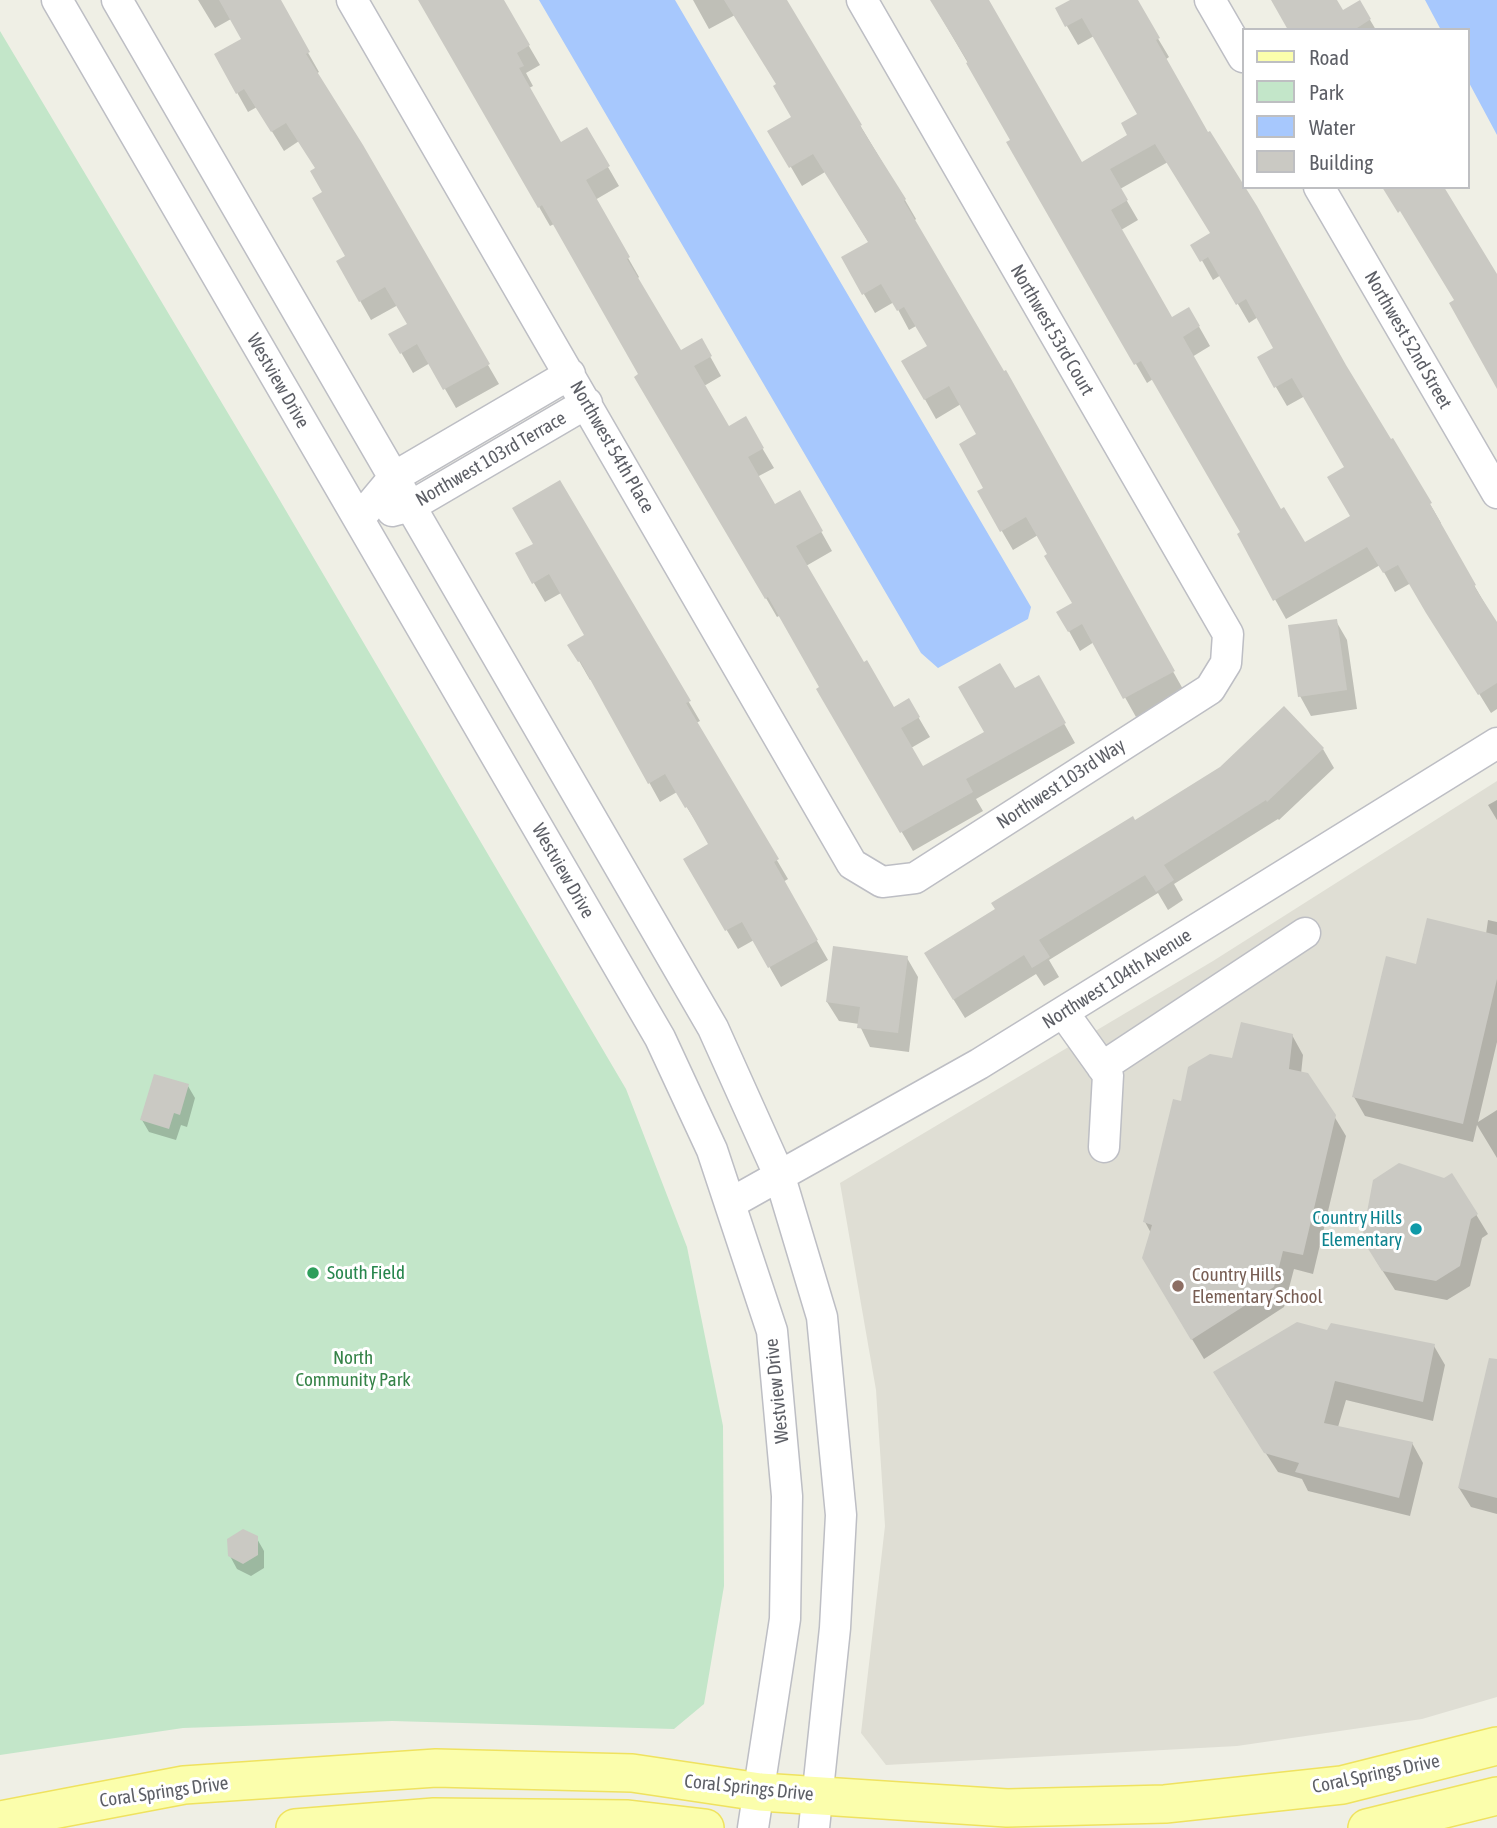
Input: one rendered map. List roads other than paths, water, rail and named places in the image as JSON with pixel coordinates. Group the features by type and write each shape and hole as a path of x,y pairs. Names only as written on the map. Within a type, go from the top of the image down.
{"main road":[{"name":"Coral Springs Drive","path":"0,1821 184,1785 436,1768 632,1773 760,1792 816,1812 1165,1804 1342,1784 1497,1746"},
{"path":"1367,1828 1497,1797"},
{"path":"295,1828 434,1816 628,1819 705,1828"}],"street":[{"name":"Westview Drive","path":"57,0 660,1038 712,1150 772,1331 787,1496 785,1619 753,1828"},
{"path":"117,0 713,1028 780,1177 822,1317 840,1484 835,1628 816,1812"},
{"name":"Northwest 54th Place","path":"352,0 852,864 882,881"},
{"name":"Northwest 53rd Court","path":"862,0 1228,634 1226,663"},
{"path":"1210,0 1242,55"},
{"name":"Northwest 52nd Street","path":"1320,189 1497,493"},
{"name":"Northwest 103rd Terrace","path":"359,519 394,477 570,374"},
{"name":"Northwest 103rd Terrace","path":"359,519 411,506 587,404"},
{"name":"Northwest 103rd Way","path":"882,881 915,878 1210,688 1226,663"},
{"name":"Northwest 104th Avenue","path":"731,1203 979,1064 1497,743"},
{"path":"1102,1067 1305,933"},
{"path":"1063,1012 1108,1075 1104,1147"}],"water":[{"path":"539,0 675,0 1031,607 1028,619 938,668 921,653"},
{"path":"1425,0 1497,0 1497,135 1469,83 1469,28 1440,28"}],"place":[{"name":"Country Hills Elementary","path":"1416,1229"},
{"name":"South Field","path":"313,1273"},
{"name":"Country Hills Elementary School","path":"1178,1286"}],"park label":[{"name":"North Community Park","path":"353,1369"}]}
